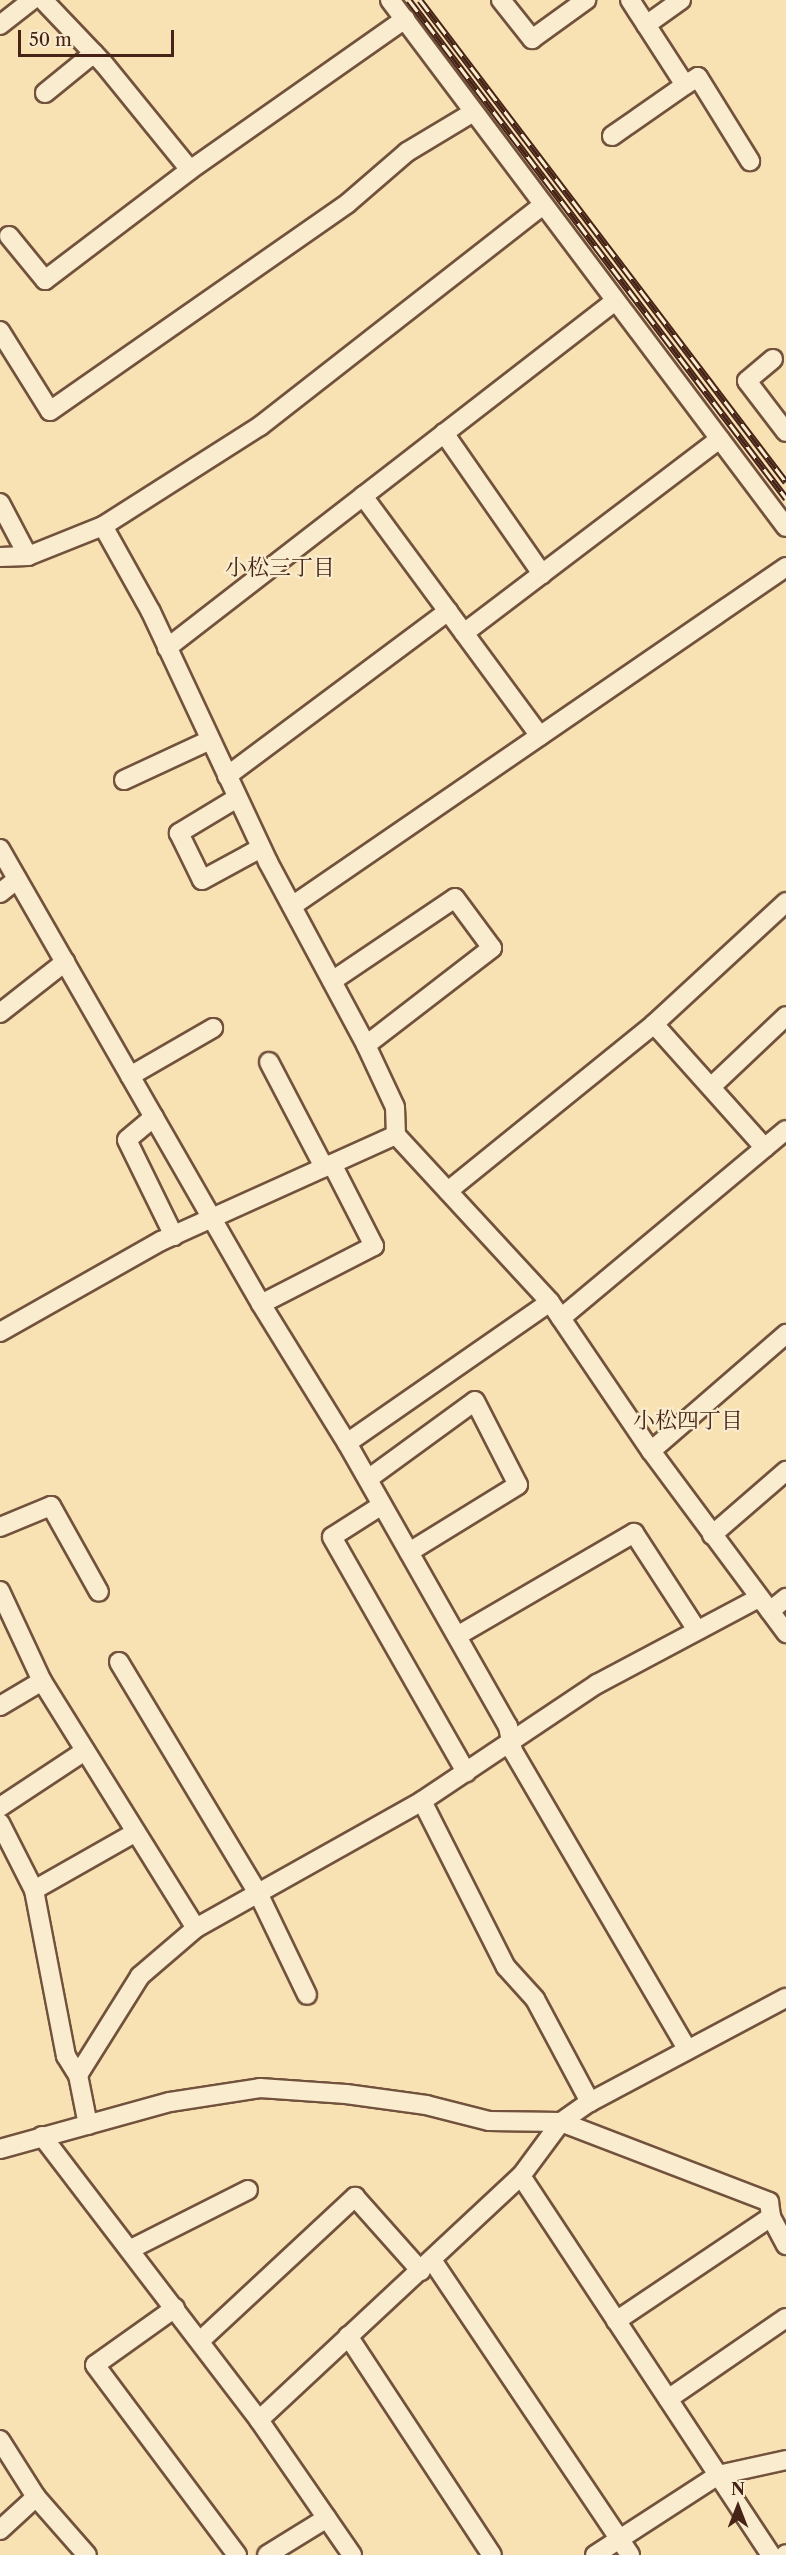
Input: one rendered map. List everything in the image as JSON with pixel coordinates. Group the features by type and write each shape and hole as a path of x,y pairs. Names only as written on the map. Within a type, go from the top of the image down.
{"street":[{"path":"0,25 32,0"},
{"path":"43,0 94,53 190,170"},
{"path":"390,0 472,113 786,527"},
{"path":"501,0 532,39 586,0"},
{"path":"630,0 686,85"},
{"path":"646,25 681,0"},
{"path":"9,236 45,280 190,170 405,19"},
{"path":"45,93 94,53"},
{"path":"612,136 698,77 750,161"},
{"path":"0,332 50,411 348,203 407,152 472,113"},
{"path":"0,557 28,556 103,526 260,426 542,206"},
{"path":"167,648 615,301"},
{"path":"773,359 747,381 786,432"},
{"path":"444,433 542,574"},
{"path":"464,633 720,439"},
{"path":"363,496 540,736"},
{"path":"0,503 28,556"},
{"path":"103,526 167,648 261,848 366,1045 395,1107 396,1135 550,1302 651,1451 786,1632"},
{"path":"292,906 786,567"},
{"path":"227,776 448,611"},
{"path":"124,780 210,740"},
{"path":"237,798 179,833 202,880 261,848"},
{"path":"0,849 261,1304 368,1479 508,1726 513,1751 688,2050"},
{"path":"0,893 17,879"},
{"path":"332,981 455,898 492,948 366,1045"},
{"path":"448,1191 654,1024 785,904"},
{"path":"0,1013 65,962"},
{"path":"711,1087 786,1016"},
{"path":"654,1024 765,1148"},
{"path":"130,1076 213,1028"},
{"path":"261,1304 374,1246 268,1062"},
{"path":"154,1117 127,1140 174,1236"},
{"path":"561,1318 786,1130"},
{"path":"0,1332 174,1236 396,1135"},
{"path":"347,1443 550,1302"},
{"path":"651,1451 786,1334"},
{"path":"368,1479 475,1401 518,1485 409,1552"},
{"path":"712,1535 786,1471"},
{"path":"382,1505 332,1537 466,1772"},
{"path":"0,1527 51,1506 99,1592"},
{"path":"457,1636 634,1533 697,1630"},
{"path":"0,1591 6,1620 196,1928"},
{"path":"78,2075 140,1976 196,1928 422,1801 597,1684 697,1630 786,1598"},
{"path":"119,1662 258,1893 307,1995"},
{"path":"0,1706 42,1681"},
{"path":"0,1807 85,1751"},
{"path":"422,1801 506,1967 535,2000 590,2102"},
{"path":"0,1823 34,1890 66,2056 78,2075 88,2125"},
{"path":"34,1890 136,1832"},
{"path":"259,2420 521,2176 561,2122 590,2102 786,1998"},
{"path":"0,2149 170,2102 260,2088 426,2105 489,2121 561,2122 776,2206"},
{"path":"42,2136 131,2249 259,2420 352,2555"},
{"path":"521,2176 771,2555"},
{"path":"131,2249 248,2190"},
{"path":"200,2341 355,2197 427,2266 625,2547"},
{"path":"776,2206 786,2245"},
{"path":"616,2321 776,2206"},
{"path":"175,2308 95,2365 237,2555"},
{"path":"668,2399 786,2318"},
{"path":"348,2336 492,2555"},
{"path":"0,2440 36,2497 87,2555"},
{"path":"595,2555 625,2547 718,2475 786,2460"},
{"path":"0,2530 36,2497"},
{"path":"267,2555 327,2518"}],"railway":[{"path":"409,0 786,498"},
{"path":"420,0 786,482"}],"district":[{"name":"小松三丁目","path":"280,568"},
{"name":"小松四丁目","path":"688,1421"}]}
